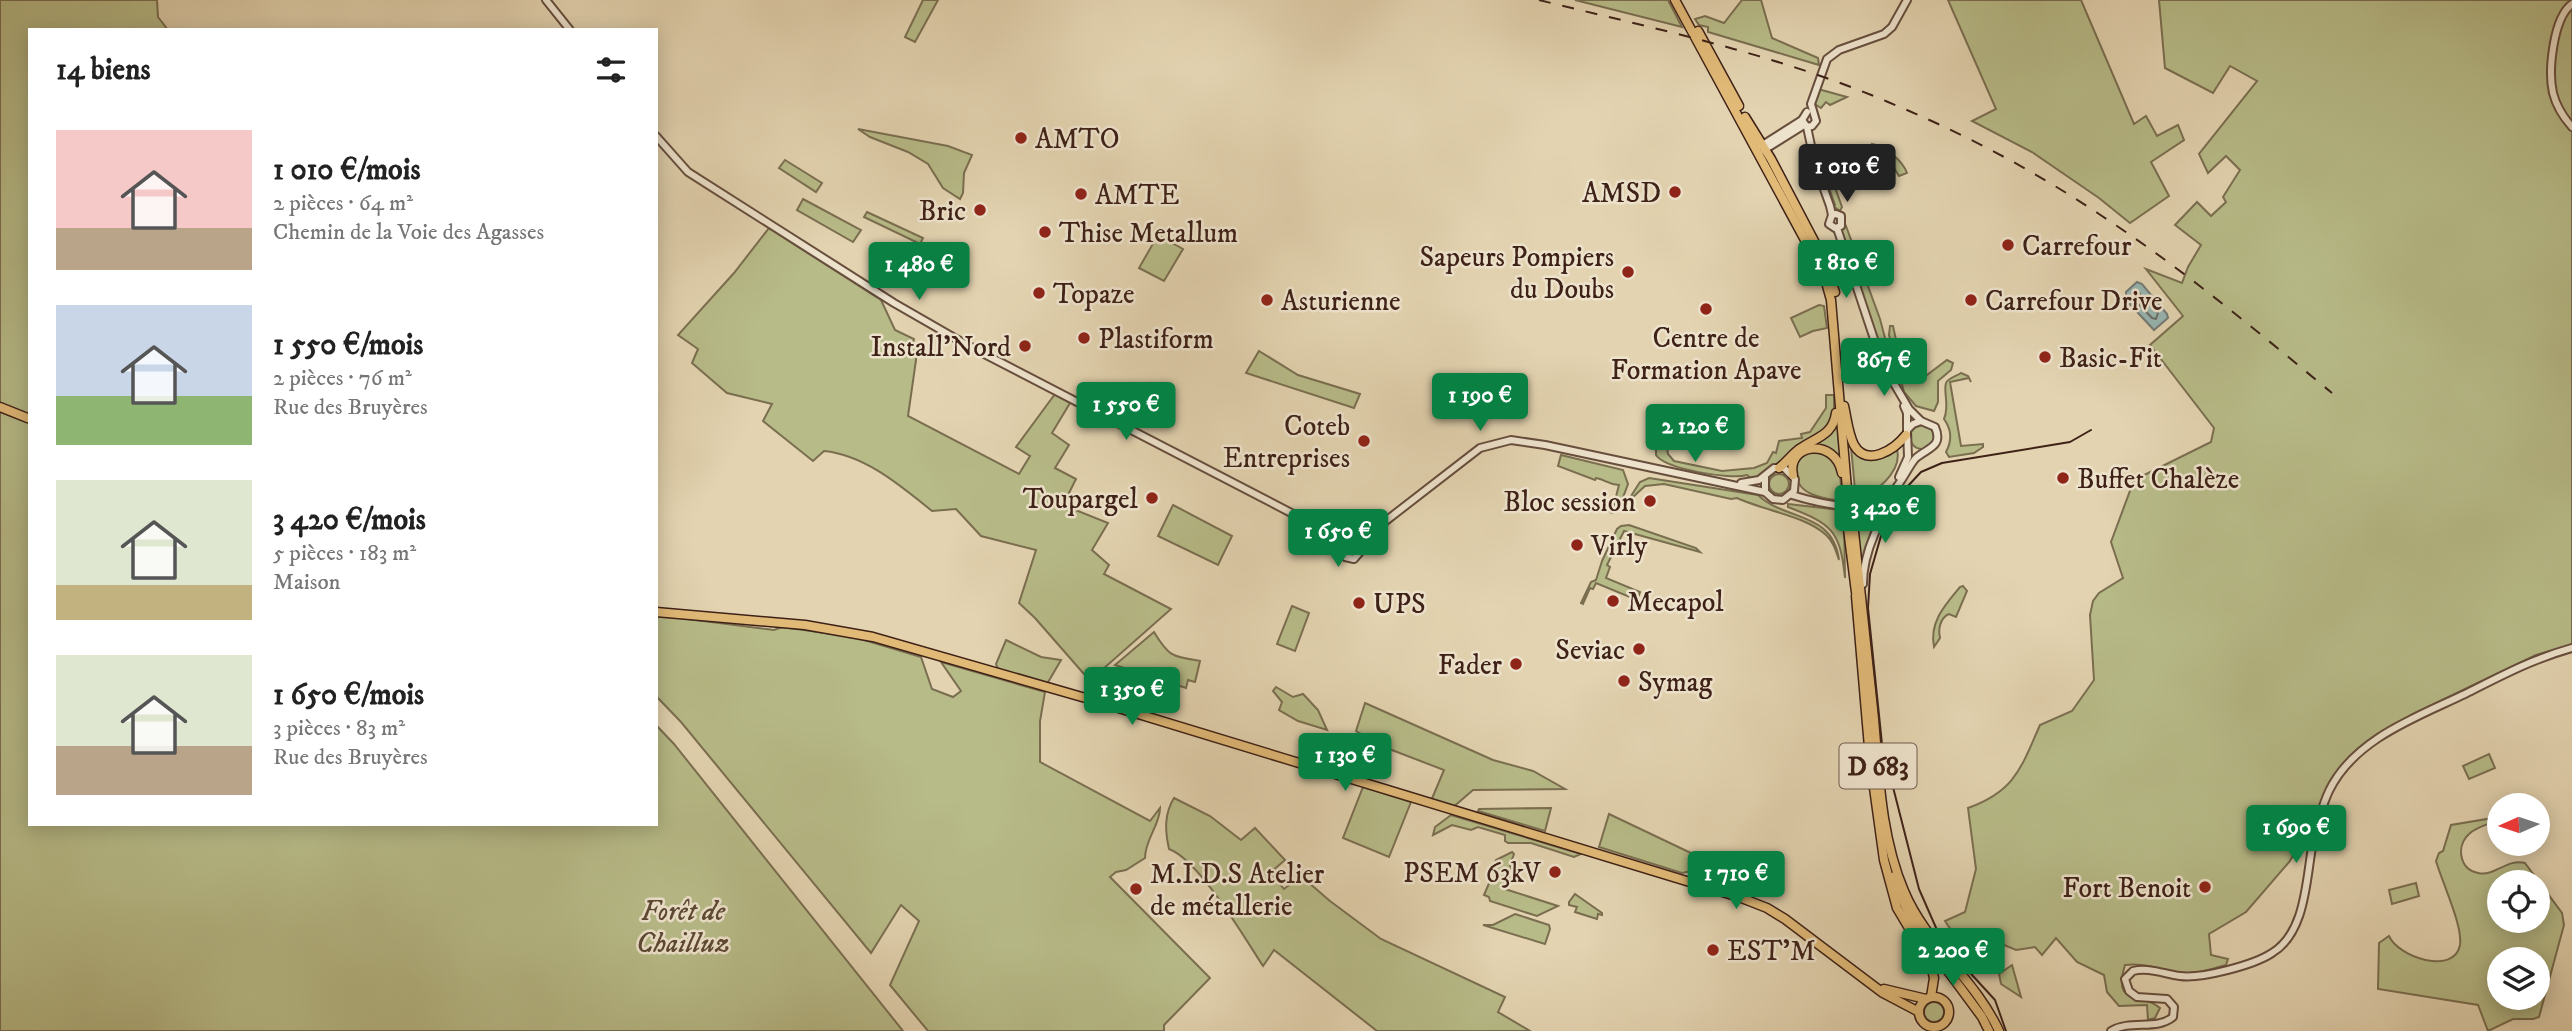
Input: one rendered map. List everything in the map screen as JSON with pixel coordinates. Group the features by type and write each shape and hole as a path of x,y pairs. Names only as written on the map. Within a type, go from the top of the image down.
{"main road":[{"name":"D 683","path":"1675,0 1764,148 1827,282 1833,319 1870,759 1884,860 1897,908 1931,965 1934,978 1928,998"},
{"name":"D 683","path":"1680,0 1771,159 1829,271 1836,302 1848,501"},
{"path":"1779,468 1800,449 1832,428 1836,417 1836,378"},
{"path":"0,407 28,418"},
{"path":"1844,407 1850,434 1857,449 1869,455 1882,454 1899,443 1907,432"},
{"path":"1793,475 1792,465 1802,452 1813,448 1827,450 1841,467 1848,501"},
{"name":"D 683","path":"1849,513 1864,617 1878,767 1889,839 1903,890 1919,922 1983,1003 1999,1031"},
{"path":"658,612 805,625 873,637 1089,699 1661,873 1768,908 1883,993 1919,1012 1925,1024 1936,1029 1946,1022 1950,1010 1947,1002 1940,997 1913,998 1875,986"},
{"path":"1878,813 1892,875 1914,925 1991,1031"},
{"path":"1919,922 1986,1016 1991,1031"},
{"path":"1919,1012 1928,998"},
{"path":"1946,1022 1950,1031"}],"street":[{"path":"546,0 568,28"},
{"path":"1885,496 1898,479 1908,457 1907,413 1882,363 1837,228 1829,223 1832,215 1806,124 1810,113 1808,103 1827,59 1839,50 1884,34 1892,27 1907,0"},
{"path":"2572,4 2564,11 2557,33 2551,76 2555,100 2572,127"},
{"path":"1764,148 1816,118 1810,113"},
{"path":"1754,132 1765,135 1806,124"},
{"path":"1764,148 1784,131"},
{"path":"658,138 681,165 703,182 894,303 967,345 1301,518 1344,547"},
{"path":"1832,215 1838,214 1842,218 1842,224 1837,228"},
{"path":"1864,617 1865,559 1913,461 1934,447 1938,438 1932,425 1921,421 1909,410 1882,363"},
{"path":"1907,432 1913,424 1921,421"},
{"path":"1344,547 1351,543 1356,544 1470,454 1484,446 1511,440 1765,492 1778,500 1793,491"},
{"path":"1908,445 1923,453"},
{"path":"1725,484 1753,482 1765,477 1770,470 1779,468 1793,475 1793,491"},
{"path":"1793,491 1809,500 1859,505 1885,496 1906,473"},
{"path":"1765,477 1765,492"},
{"path":"1344,547 1345,557 1353,559 1360,552 1356,544"},
{"path":"2111,1031 2127,1025 2161,1025 2173,1017 2175,1010 2167,999 2137,997 2129,991 2125,979 2133,971 2145,969 2189,977 2247,964 2279,948 2301,911 2313,841 2328,794 2344,769 2393,727 2527,662 2572,648"}],"green space":[{"name":"Forêt de Chailluz","path":"0,0 157,0 158,17 166,28 28,28 28,826 658,826 658,727 903,1031 0,1031"},
{"path":"923,0 938,0 915,42 905,37"},
{"path":"1575,0 1668,0 1682,27"},
{"path":"1742,0 1761,0 1772,38 1818,58 1819,65 1708,32 1708,27 1699,25 1695,19 1705,16 1724,23"},
{"path":"1948,0 2081,0 2134,124 2146,116 2157,136 2178,125 2184,140 2151,162 2169,196 2130,223 2032,152 1972,121 1996,109"},
{"path":"2159,0 2572,0 2572,645 2536,655 2413,714 2374,739 2334,778 2290,861 2246,912 2209,934 2211,955 2228,959 2226,965 2188,973 2125,965 2122,987 2125,993 2160,1008 2155,1018 2148,1020 2147,1005 2119,1006 2107,992 2104,975 2077,962 2056,938 2042,955 2035,947 2016,950 1990,939 1969,945 1954,934 1945,921 1965,912 1976,869 1968,808 2006,786 2021,766 2040,725 2072,711 2094,680 2090,615 2093,601 2099,593 2123,578 2111,542 2134,480 2211,442 2214,428 2150,345 2183,316 2146,269 2182,283 2201,245 2175,225 2197,202 2211,216 2226,202 2223,197 2240,170 2226,156 2208,173 2199,154 2257,81 2230,66 2213,93 2165,68"},
{"path":"1818,89 1847,97 1830,105 1826,102 1821,108 1813,103"},
{"path":"858,129 948,146 972,155 964,173 960,199 943,188 928,164"},
{"path":"1872,144 1893,155 1907,173 1899,176 1894,168 1875,154 1861,158 1871,153"},
{"path":"1830,145 1842,168 1836,171 1832,179 1842,207 1840,211 1833,206 1835,205 1816,150"},
{"path":"785,160 822,183 816,192 779,168"},
{"path":"803,199 861,230 853,242 797,210"},
{"path":"867,212 923,238 920,244 864,217"},
{"path":"1846,226 1880,319 1895,376 1893,378 1884,364 1842,236 1842,230"},
{"path":"769,228 881,300 895,330 914,339 913,343 918,346 908,416 1019,474 1030,456 1016,447 1055,394 1070,403 1052,433 1069,445 1055,468 1076,479 1063,505 1108,523 1092,550 1109,565 1104,574 1171,609 1094,677 1084,674 1019,603 1036,550 981,536 956,509 932,511 882,473 854,459 824,451 813,461 763,421 772,404 727,393 692,363 698,349 678,335 734,273"},
{"path":"1158,235 1183,249 1164,281 1139,268"},
{"path":"1819,305 1824,306 1827,328 1800,337 1791,318"},
{"path":"1890,326 1893,326 1898,349 1910,379 1919,381 1947,360 1953,363 1951,370 1938,381 1938,402 1934,411 1916,406 1904,392 1889,335"},
{"path":"1259,351 1298,375 1360,394 1354,408 1246,373"},
{"path":"1961,373 1969,378 1950,382 1961,446 1983,444 1983,447 1974,453 1949,457 1946,452 1950,431 1944,419 1945,387 1949,380"},
{"path":"1826,395 1834,395 1834,411 1827,429 1754,480 1747,475 1727,476 1684,469 1656,455 1656,450 1663,443 1674,461 1722,471 1754,468 1767,463 1773,452 1776,453 1779,441 1802,438 1801,434 1810,432 1826,408"},
{"path":"1837,421 1841,463 1811,447"},
{"path":"1922,425 1931,428 1934,437 1931,446 1922,449 1913,446 1910,437 1913,428"},
{"path":"1851,447 1864,456 1897,449 1894,469 1886,481 1869,493 1870,499 1856,500"},
{"path":"1814,451 1830,458 1838,469 1842,500 1814,495 1801,487 1797,480 1796,461"},
{"path":"1561,455 1623,470 1628,484 1618,511 1612,513 1604,507 1613,508 1619,485 1596,478 1595,480 1558,466"},
{"path":"1775,474 1783,474 1789,484 1783,494 1775,494 1769,488 1769,480"},
{"path":"1649,478 1758,495 1781,509 1818,525 1828,533 1835,544 1839,560 1831,540 1817,528 1737,498 1731,499 1664,484 1645,486 1631,496 1640,482"},
{"path":"1892,496 1866,548 1861,567 1856,512 1866,512"},
{"path":"1788,504 1840,510 1844,518 1845,578 1840,549 1831,531 1824,524 1788,507"},
{"path":"1173,505 1232,536 1218,565 1158,536"},
{"path":"1629,525 1696,548 1700,552 1624,531 1607,565 1610,567 1606,578 1640,592 1637,600 1596,583 1593,589 1590,588 1583,604 1581,603 1591,582 1596,580 1617,529"},
{"path":"1963,586 1967,591 1956,617 1949,614 1944,618 1940,638 1934,647 1936,622 1944,607"},
{"path":"1292,606 1309,613 1295,651 1277,644"},
{"path":"658,615 854,637 921,657 932,689 953,697 961,691 941,662 1045,692 1040,721 1040,762 1150,821 1160,808 1145,858 1110,877 1210,978 1164,1025 1164,1031 928,1031 890,985 919,921 901,905 871,953 681,722 658,698"},
{"path":"1154,632 1172,654 1200,661 1195,682 1188,680 1186,688 1115,665"},
{"path":"1006,640 1041,657 1061,660 1047,684 998,669 996,664"},
{"path":"1276,687 1293,697 1303,694 1318,710 1327,730 1298,721 1279,710 1282,702 1273,691"},
{"path":"1365,703 1493,760 1533,771 1565,789 1473,790 1452,808 1431,801 1444,770 1384,747 1356,731"},
{"path":"2489,754 2495,768 2469,779 2463,766"},
{"path":"1363,787 1411,802 1389,857 1343,838"},
{"path":"1174,798 1210,816 1241,840 1255,828 1285,860 1270,873 1284,889 1301,876 1381,939 1505,997 1498,1012 1530,1031 1377,1031 1274,950 1263,966 1207,883 1181,856 1169,849 1166,823"},
{"path":"1551,808 1545,831 1478,811 1479,809"},
{"path":"1609,814 1714,864 1712,867 1682,873 1599,847"},
{"path":"1451,815 1581,854 1574,857 1531,843 1508,843 1505,841 1505,835 1478,827 1471,830 1452,825 1433,835 1435,827"},
{"path":"2487,819 2487,824 2469,834 2461,851 2467,867 2478,873 2487,873 2487,933 2550,933 2550,897 2562,913 2564,925 2550,977 2550,947 2487,947 2487,1010 2541,1010 2539,1017 2513,1019 2488,1031 2478,1005 2378,989 2379,943 2389,936 2403,951 2426,960 2448,960 2456,954 2460,937 2436,861 2439,853 2443,851 2451,825"},
{"path":"1512,852 1512,869 1505,889 1558,906 1537,916 1490,901 1489,897 1484,895 1490,881 1495,879 1497,870 1493,868 1496,860"},
{"path":"2512,863 2525,863 2530,870 2495,870"},
{"path":"2416,883 2419,896 2392,904 2389,890"},
{"path":"1575,894 1602,915 1598,914 1597,919 1575,912 1577,907 1569,905 1569,902"},
{"path":"1515,914 1549,925 1545,944 1483,925 1493,925"},
{"path":"2012,965 2021,997 2001,984 1999,974"},
{"path":"1930,1002 1938,1002 1944,1012 1938,1022 1930,1022 1924,1016 1924,1008"}],"water":[{"path":"2137,282 2142,284 2167,314 2168,318 2154,330 2126,300 2126,292"}],"tram line":[{"path":"2006,1031 1995,1000 1962,964 1937,930 1919,889 1882,744 1868,608 1870,574 1883,529 1907,487 1921,472 1942,463 2070,442 2091,430"}],"railway":[{"path":"1539,0 1671,32 1803,70 1888,102 1971,140 2077,199 2162,257 2332,393"}],"place":[{"name":"AMTO","path":"1021,138"},
{"name":"AMSD","path":"1675,192"},
{"name":"AMTE","path":"1081,194"},
{"name":"Bric","path":"980,210"},
{"name":"Thise Metallum","path":"1045,232"},
{"name":"Carrefour","path":"2008,245"},
{"name":"Sapeurs Pompiers du Doubs","path":"1628,272"},
{"name":"Topaze","path":"1039,293"},
{"name":"Asturienne","path":"1267,300"},
{"name":"Carrefour Drive","path":"1971,300"},
{"name":"Centre de Formation Apave","path":"1706,309"},
{"name":"Plastiform","path":"1084,338"},
{"name":"Install'Nord","path":"1025,346"},
{"name":"Basic-Fit","path":"2045,357"},
{"name":"Coteb Entreprises","path":"1364,441"},
{"name":"Buffet Chalèze","path":"2063,478"},
{"name":"Toupargel","path":"1152,498"},
{"name":"Bloc session","path":"1650,501"},
{"name":"Virly","path":"1577,545"},
{"name":"Mecapol","path":"1613,601"},
{"name":"UPS","path":"1359,603"},
{"name":"Seviac","path":"1639,649"},
{"name":"Fader","path":"1516,664"},
{"name":"Symag","path":"1624,681"},
{"name":"PSEM 63kV","path":"1555,872"},
{"name":"Fort Benoit","path":"2205,887"},
{"name":"M.I.D.S Atelier de métallerie","path":"1136,889"},
{"name":"EST’M","path":"1713,950"}]}
